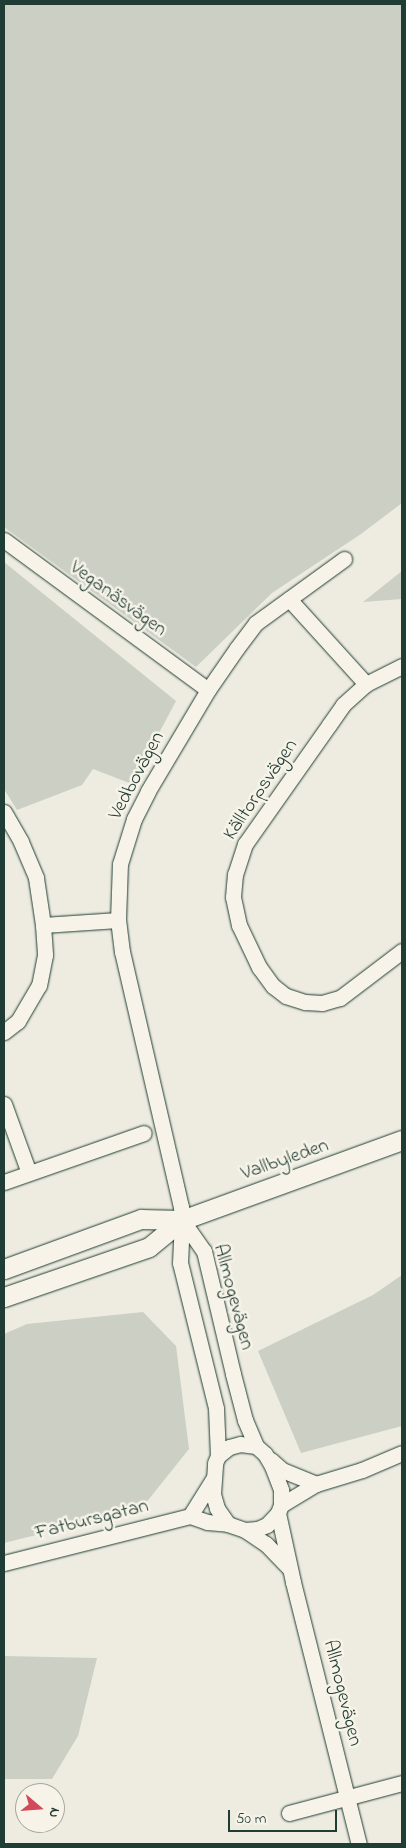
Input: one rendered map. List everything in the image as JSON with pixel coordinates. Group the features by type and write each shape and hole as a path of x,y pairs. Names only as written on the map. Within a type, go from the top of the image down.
{"main road":[{"name":"Vallbyleden","path":"4,1297 148,1247 182,1220 402,1140"},
{"name":"Vallbyleden","path":"4,1270 141,1219 182,1220"}],"street":[{"name":"Veganäsvägen","path":"4,540 208,690"},
{"name":"Vedbovägen","path":"182,1220 156,1094 122,952 118,920 120,864 134,819 208,690 256,623 344,559"},
{"path":"289,599 366,684"},
{"name":"Källtorpsvägen","path":"402,666 366,684 343,705 245,844 235,874 233,897 239,925 259,966 286,996 305,1002 322,1003 340,998 402,951"},
{"path":"4,812 21,842 36,878 43,925 45,956 39,985 18,1021 4,1032"},
{"path":"43,925 118,920"},
{"path":"4,1104 29,1173"},
{"path":"4,1182 144,1133"},
{"name":"Allmogevägen","path":"182,1220 204,1250 245,1420 260,1450"},
{"name":"Allmogevägen","path":"182,1220 180,1263 216,1408 218,1456"},
{"path":"316,1484 282,1470 260,1450 240,1444 229,1447 218,1456 215,1463 213,1494 217,1508 228,1524 245,1530 267,1525 280,1509 316,1484 362,1470 402,1453"},
{"path":"260,1450 277,1478 281,1490 280,1509"},
{"path":"190,1516 213,1479"},
{"name":"Allmogevägen","path":"280,1509 290,1569 359,1844"},
{"name":"Fatbursgatan","path":"4,1563 190,1516 207,1522 228,1524"},
{"name":"Allmogevägen","path":"245,1530 266,1544 290,1569"},
{"path":"289,1813 402,1784"}],"shaded area":[{"path":"4,4 402,4 402,503 361,534 272,593 196,667 4,527"},
{"path":"4,562 176,701 132,784 93,769 82,785 17,810 4,789"},
{"path":"402,571 402,599 363,602"},
{"path":"402,1275 402,1426 301,1453 258,1351 373,1295"},
{"path":"143,1312 176,1346 189,1449 141,1509 4,1543 4,1334 27,1324"},
{"path":"4,1656 97,1658 78,1736 52,1779 4,1779"}]}
